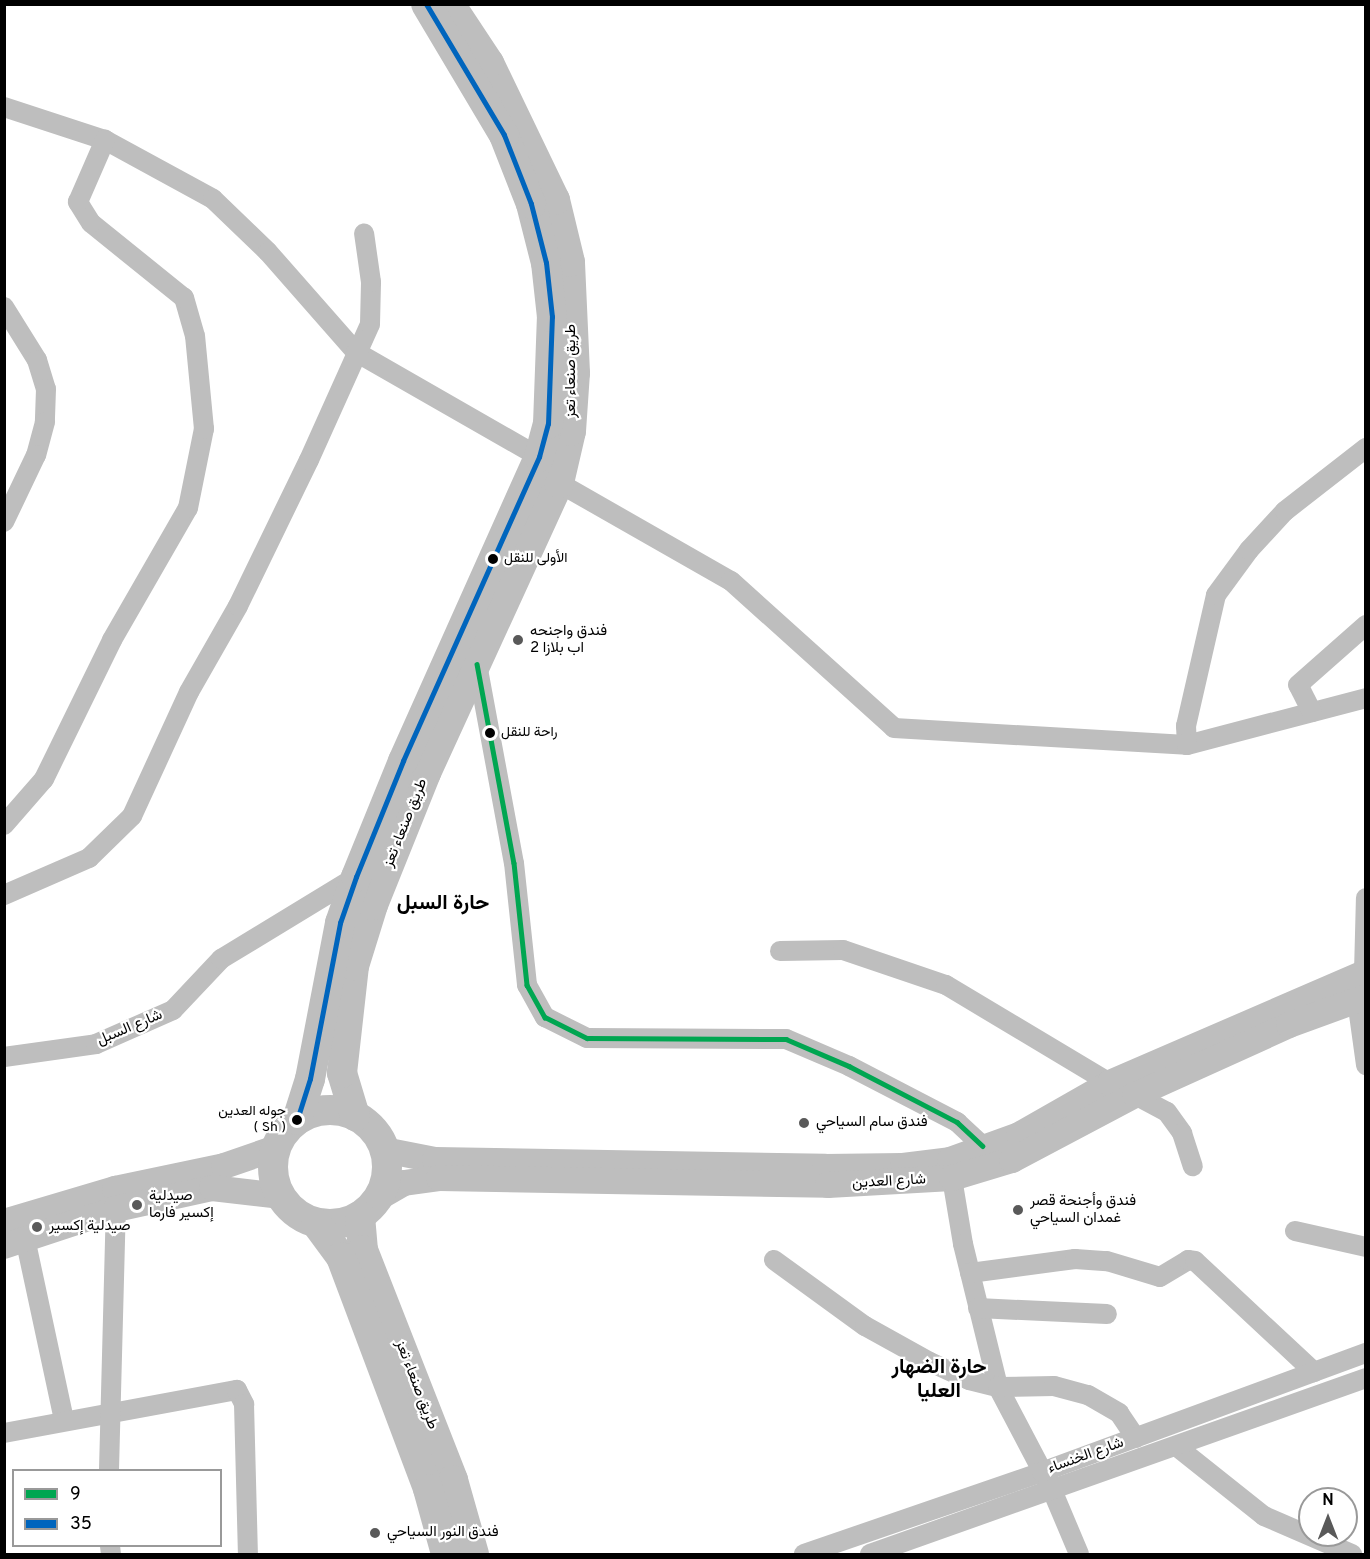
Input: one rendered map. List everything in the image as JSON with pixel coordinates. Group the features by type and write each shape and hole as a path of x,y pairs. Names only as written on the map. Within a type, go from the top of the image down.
{"highway":[{"name":"طريق صنعاء تعز","path":"297,1120 310,1079 340,923 356,878 403,761 539,457 549,424 552,317 546,263 531,204 504,135 426,4"},
{"name":"طريق صنعاء تعز","path":"355,1116 342,1073 354,966 373,905 426,773 559,483 572,431 575,373 570,262 555,200 522,127 489,63 450,4"},
{"path":"334,1110 355,1116 373,1130 384,1150 387,1174 369,1207 332,1224 316,1223 296,1212 280,1196 272,1164 276,1148 297,1120 314,1112 334,1110"},
{"name":"طريق صنعاء تعز","path":"369,1207 363,1250 453,1480 474,1554"},
{"name":"طريق صنعاء تعز","path":"316,1223 341,1257 428,1489 446,1554"}],"main road":[{"name":"شارع العدين","path":"384,1150 435,1160 825,1167 903,1166 950,1160 983,1146 1019,1135 1110,1083 1365,972"},
{"name":"شارع العدين","path":"369,1207 404,1183 439,1178 828,1185 952,1178 1012,1160 1135,1095 1289,1025 1361,998"},
{"path":"4,1222 115,1189 224,1166 276,1148"},
{"path":"15,1242 116,1209 212,1188 280,1196"}],"street":[{"path":"4,107 105,140 213,200 268,252 356,352 539,457"},
{"path":"4,825 44,779 112,640 188,508 204,429 195,336 183,298 91,223 78,202 105,140"},
{"path":"4,895 89,858 132,816 189,692 238,606 309,460 370,324 371,282 364,233"},
{"path":"4,307 37,360 46,389 45,422 36,455 4,522"},
{"path":"1187,746 1186,726 1216,595 1248,550 1286,511 1365,448"},
{"path":"559,483 730,581 894,728 1187,746 1365,698"},
{"path":"1312,712 1298,685 1365,626"},
{"path":"477,664 514,863 527,986 545,1017 587,1038 786,1039 849,1066 957,1122 983,1146"},
{"name":"شارع السبل","path":"4,1057 96,1044 172,1010 221,959 356,878"},
{"path":"1365,898 1365,972"},
{"path":"780,951 843,950 946,985 1110,1083"},
{"path":"1361,998 1365,1065"},
{"path":"1135,1095 1167,1112 1182,1133 1193,1166"},
{"path":"952,1178 970,1274 998,1387 1052,1490 1079,1554"},
{"path":"109,1469 116,1209"},
{"path":"1295,1231 1365,1247"},
{"path":"15,1242 64,1420"},
{"path":"970,1274 1075,1259 1107,1261 1160,1277 1188,1260 1195,1261 1314,1372"},
{"path":"774,1260 865,1326 969,1380 998,1387 1054,1386 1088,1395 1119,1413 1136,1438"},
{"path":"978,1308 1107,1314"},
{"name":"شارع الخنساء","path":"804,1554 1042,1472 1365,1353"},
{"name":"شارع الخنساء","path":"870,1554 1365,1377"},
{"path":"4,1433 64,1420 237,1390 244,1404 248,1554"},
{"path":"1176,1446 1264,1516 1352,1554"}],"transit line":[{"name":"35","path":"297,1120 310,1079 340,923 356,877 403,761 539,457 548,424 552,317 546,263 531,204 504,135 426,4"},
{"name":"9","path":"477,664 514,863 527,985 545,1017 587,1038 786,1039 849,1066 957,1122 983,1146"}],"place":[{"name":"الأولى للنقل","path":"493,559"},
{"name":"فندق واجنحه اب بلازا 2","path":"518,640"},
{"name":"راحة للنقل","path":"490,733"},
{"name":"جوله العدين ( Sh )","path":"297,1120"},
{"name":"فندق سام السياحي","path":"804,1123"},
{"name":"صيدلية إكسير فارما","path":"137,1205"},
{"name":"فندق وأجنحة قصر غمدان السياحي","path":"1018,1210"},
{"name":"صيدلية إكسير","path":"37,1227"},
{"name":"فندق النور السياحي","path":"375,1533"}],"district":[{"name":"حارة السبل","path":"443,904"},
{"name":"حارة الضهار العليا","path":"939,1380"}]}
